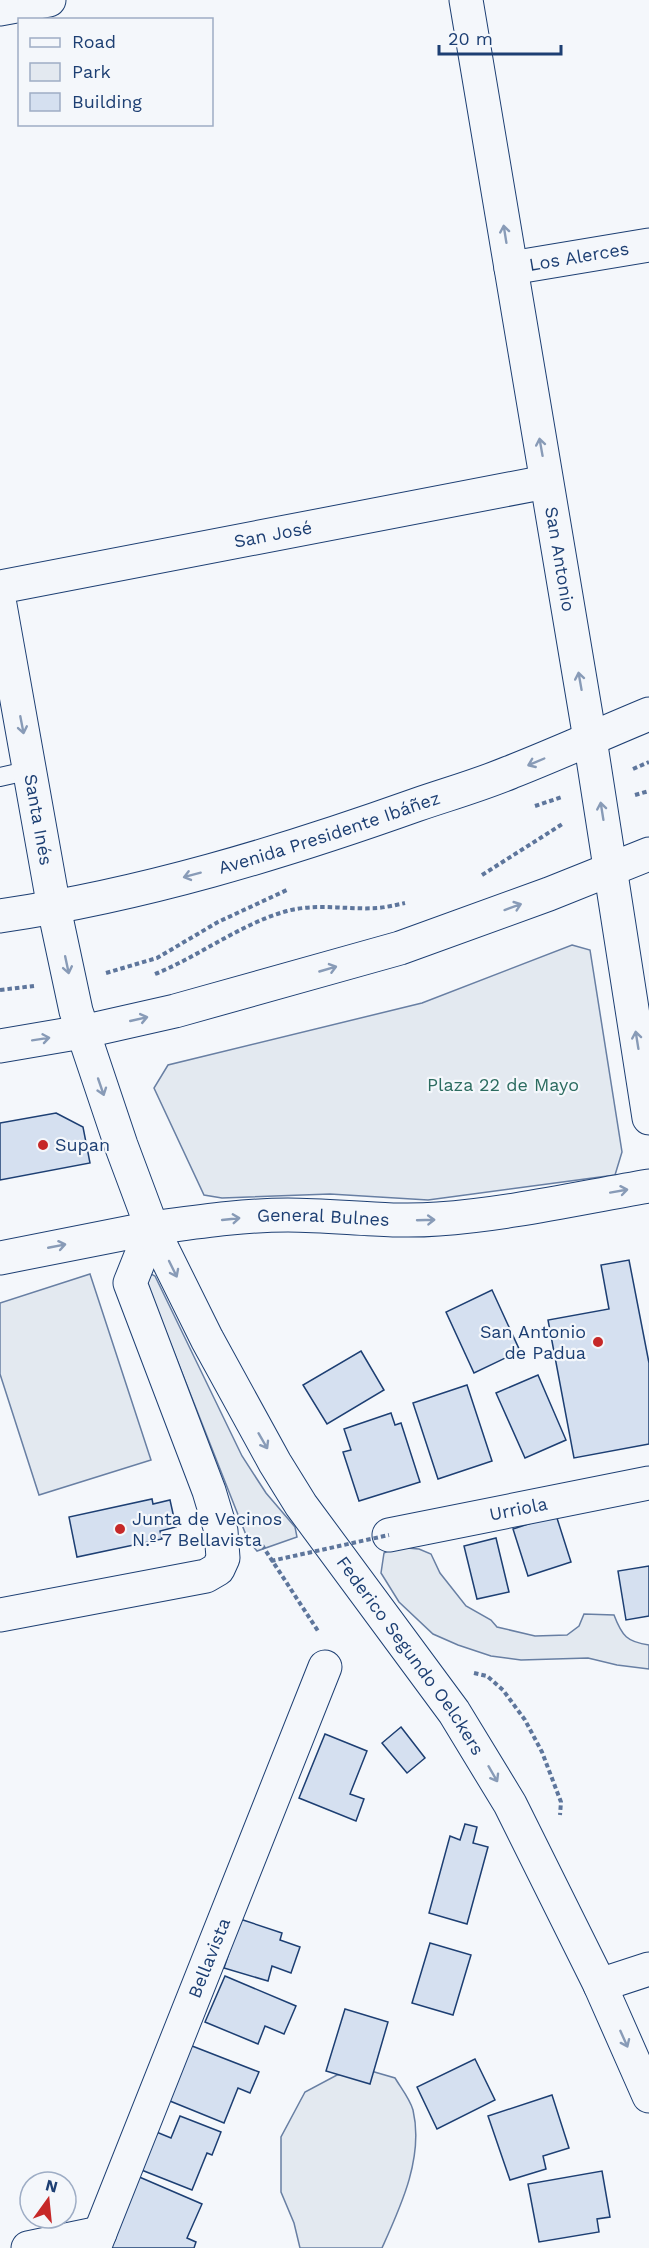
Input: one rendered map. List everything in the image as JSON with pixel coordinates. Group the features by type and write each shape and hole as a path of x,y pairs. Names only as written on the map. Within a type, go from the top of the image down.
{"main road":[{"path":"0,9 49,0"},
{"name":"San Antonio","path":"466,0 590,739 649,1118"},
{"name":"Los Alerces","path":"511,268 649,245"},
{"name":"San José","path":"0,587 546,482"},
{"name":"Santa Inés","path":"0,605 15,773 54,908 82,1032"},
{"name":"Avenida Presidente Ibáñez","path":"0,916 54,908 185,877 344,830 508,773 649,714"},
{"path":"0,1046 82,1032 175,1011 400,948 549,894 649,854"},
{"name":"Federico Segundo Oelckers","path":"82,1032 152,1228 249,1418 296,1496 454,1712 487,1765 510,1804 600,1985 649,2096"},
{"name":"General Bulnes","path":"0,1258 152,1228 271,1216 375,1220 437,1219 505,1211 649,1186"},
{"path":"0,1615 206,1576 218,1569 223,1558 224,1546 209,1491 130,1283 152,1228"},
{"name":"Urriola","path":"389,1535 649,1483"},
{"name":"Bellavista","path":"97,2241 325,1667"},
{"path":"600,1985 649,1970"},
{"path":"28,2248 97,2241"}],"path":[{"path":"480,877 583,812 599,795 649,762"},
{"path":"530,808 599,795 649,791"},
{"path":"0,990 104,974 157,958 218,922 293,888"},
{"path":"147,977 177,965 257,922 288,911 330,906 378,908 412,902"},
{"path":"306,1611 271,1561 389,1535"},
{"path":"519,1709 542,1752 561,1802 559,1823"}],"green space":[{"name":"Plaza 22 de Mayo","path":"572,945 590,950 622,1152 615,1175 428,1200 330,1194 222,1198 204,1195 154,1088 168,1065 422,1003"},
{"path":"149,1273 155,1276 242,1456 266,1493 295,1527 297,1537 257,1551 248,1540 145,1279"},
{"path":"90,1274 151,1460 39,1495 0,1374 0,1303"},
{"path":"395,1547 419,1549 431,1554 440,1573 466,1606 491,1620 497,1627 535,1636 567,1635 579,1626 584,1614 614,1615 626,1637 649,1645 649,1669 588,1658 521,1660 491,1656 433,1634 399,1602 381,1573 384,1553"},
{"path":"371,2071 395,2078 413,2110 416,2128 413,2163 403,2198 382,2248 300,2248 294,2223 281,2192 281,2137 305,2092 337,2075"}],"building":[{"name":"Supan","path":"56,1113 83,1127 90,1163 0,1180 0,1123"},
{"name":"San Antonio de Padua","path":"629,1260 649,1363 649,1444 574,1458 548,1320 609,1309 601,1265"},
{"path":"492,1290 520,1351 474,1373 446,1312"},
{"path":"361,1351 384,1390 327,1424 303,1385"},
{"path":"538,1375 566,1440 525,1458 496,1393"},
{"path":"467,1385 492,1461 438,1479 413,1403"},
{"path":"391,1413 395,1425 401,1423 420,1482 359,1501 343,1452 351,1450 344,1429"},
{"name":"Junta de Vecinos N.º 7 Bellavista","path":"152,1499 153,1504 170,1500 176,1527 160,1531 162,1539 77,1557 69,1517"},
{"path":"556,1515 571,1562 528,1576 513,1529"},
{"path":"496,1538 509,1592 477,1599 464,1546"},
{"path":"649,1566 649,1616 626,1620 618,1571"},
{"path":"401,1727 425,1758 407,1773 382,1743"},
{"path":"325,1734 367,1751 350,1794 364,1799 356,1821 299,1798"},
{"path":"465,1824 477,1827 473,1843 488,1847 467,1924 429,1913 450,1836 460,1840"},
{"path":"240,1919 282,1933 280,1940 300,1947 291,1973 272,1966 268,1981 224,1968"},
{"path":"430,1943 471,1955 453,2015 412,2003"},
{"path":"225,1976 296,2006 284,2034 265,2026 258,2044 205,2022"},
{"path":"345,2009 388,2022 370,2084 326,2071"},
{"path":"187,2044 259,2072 250,2093 238,2088 224,2123 165,2099"},
{"path":"475,2059 495,2100 437,2129 417,2087"},
{"path":"552,2095 569,2148 543,2156 546,2169 510,2180 488,2116"},
{"path":"180,2116 221,2132 212,2155 207,2153 192,2190 139,2169 154,2131 171,2138"},
{"path":"602,2171 610,2217 597,2219 599,2232 539,2242 528,2184"},
{"path":"137,2176 202,2204 187,2238 196,2242 194,2248 107,2248"}],"place":[{"name":"Supan","path":"43,1145"},
{"name":"San Antonio de Padua","path":"598,1342"},
{"name":"Junta de Vecinos N.º 7 Bellavista","path":"120,1529"}]}
